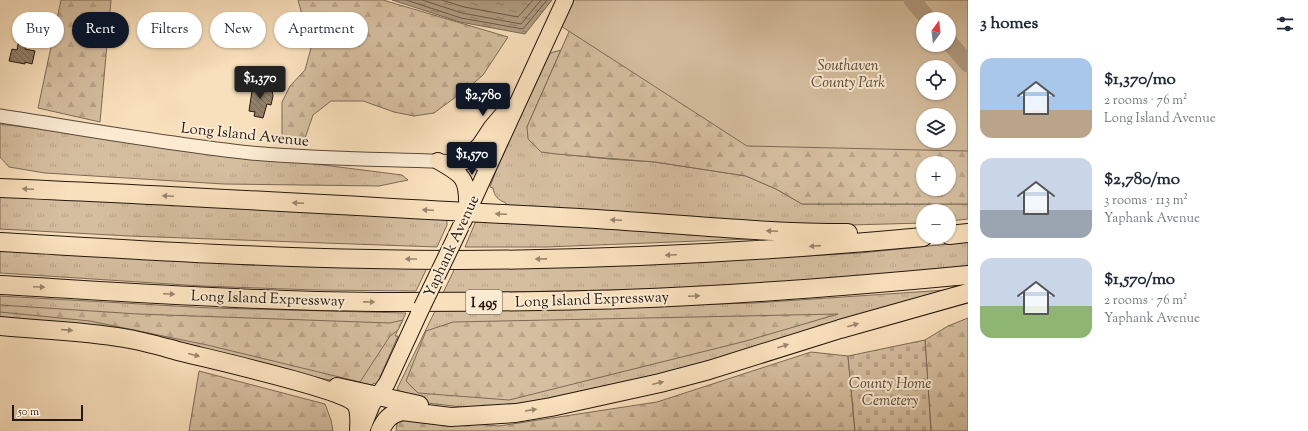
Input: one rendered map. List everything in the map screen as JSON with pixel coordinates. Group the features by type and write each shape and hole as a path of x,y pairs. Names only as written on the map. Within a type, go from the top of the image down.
{"highway":[{"path":"0,188 464,219 655,222 779,231 836,233 916,232"},
{"path":"956,231 968,232"},
{"path":"956,234 968,232"},
{"path":"0,242 244,256 488,260 620,257 746,251 916,238"},
{"name":"Long Island Expressway","path":"0,285 243,298 372,302 488,302 622,299 749,293 968,275"},
{"path":"380,431 388,418 402,411 450,417 516,413 551,407 660,383 709,370 840,329 968,293"},
{"path":"0,326 68,330 124,338 258,371 348,398 356,405 358,409 360,431"},
{"path":"258,371 384,392 436,408 493,415"}],"main road":[{"name":"Yaphank Avenue","path":"360,431 372,404 384,392 408,337 565,0"},
{"path":"461,162 480,145 492,127 524,89"},
{"path":"438,161 458,173 463,178 468,196 464,219"},
{"name":"Yaphank Avenue","path":"376,431 385,408 384,392"}],"street":[{"name":"Long Island Avenue","path":"0,116 146,139 251,153 308,157 461,162 478,164 487,167"}],"green space":[{"path":"61,0 111,0 110,12 72,12 72,48 107,48 100,122 38,108 51,48 64,48 64,12 58,12"},
{"path":"298,0 383,0 508,37 483,75 434,113 414,116 394,112 363,101 331,101 313,115 303,144 282,138 282,102 290,86 305,70 311,48 368,48 368,12 301,12"},
{"name":"Southaven County Park","path":"574,0 968,0 968,151 747,146 561,26"},
{"path":"583,0 916,44 916,52 932,52 941,60 916,60 916,100 956,100 956,72 968,82 968,204 802,204 776,189 746,176 655,162 541,152 528,139 527,127"},
{"path":"561,50 527,127 541,152 655,162 746,176 776,189 802,204 916,204 916,223 850,225 783,223 506,206 506,203 497,197 493,188 490,187 497,168 550,53"},
{"path":"0,124 402,175 408,180 379,186 224,184 45,173 9,167 0,157"},
{"path":"0,193 442,217 447,221 447,225 437,247 129,236 0,229"},
{"path":"956,204 968,204 968,219 956,220"},
{"path":"480,220 750,233 749,239 546,247 465,247 475,223"},
{"path":"968,242 968,266 860,278 674,289 443,293 455,268 676,263 860,253"},
{"path":"0,250 427,268 416,291 315,290 201,286 0,273"},
{"path":"961,289 669,372 534,402 470,408 419,402 400,393 397,389 435,311 754,303"},
{"path":"0,296 211,308 406,313 395,336 398,336 377,384 374,383 371,385 358,386 285,370 204,355 0,320"},
{"path":"0,305 138,314 390,323 403,320 398,330 390,336 360,382 207,345 90,321 0,312"},
{"path":"838,314 746,341 509,400 418,393 406,381 426,331 453,322"},
{"path":"968,318 968,431 931,431 925,340 948,326"},
{"name":"County Home Cemetery","path":"925,340 931,431 855,431 848,356"},
{"path":"811,352 848,356 855,431 396,431 398,418 499,426 657,402"},
{"path":"199,371 325,404 331,420 333,431 189,431"}],"water":[{"path":"392,0 552,0 525,34 460,22"}],"building":[{"path":"17,48 25,48 35,51 32,64 9,61 12,49 17,50"},
{"path":"253,84 267,86 272,90 273,96 271,105 267,104 263,118 254,116 255,112 249,111"}],"waterway":[{"path":"912,0 922,12"},
{"path":"956,50 968,64"}]}
